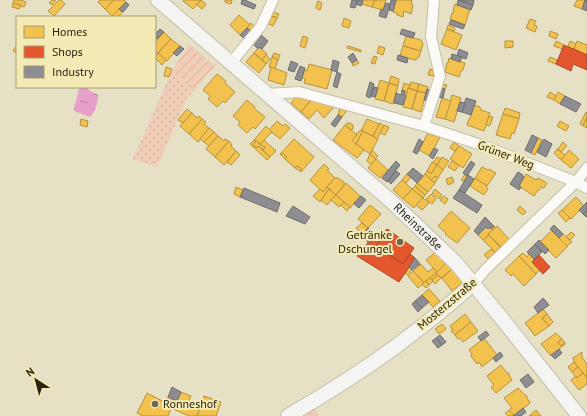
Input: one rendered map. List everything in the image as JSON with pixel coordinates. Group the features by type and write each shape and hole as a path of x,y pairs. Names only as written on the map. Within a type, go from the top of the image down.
{"street":[{"name":"Rheinstraße","path":"158,0 392,202 456,263 579,416"},
{"path":"231,63 261,26 273,0"},
{"path":"424,126 440,76 431,37 435,0"},
{"name":"Grüner Weg","path":"267,94 299,92 424,126 484,146 576,182 587,188"},
{"name":"Mosterzstraße","path":"288,416 316,400 395,347 439,313 473,284 486,269 576,182 587,168"}],"shaded area":[{"path":"189,44 215,66 195,89 172,71"},
{"path":"172,71 195,89 187,98 157,167 133,159"},
{"path":"314,408 319,416 299,416"}],"water":[{"path":"86,88 98,95 96,107 90,117 74,111 79,89"}],"building: Homes":[{"path":"14,0 26,2 24,7 13,3"},
{"path":"52,0 56,0 52,5 49,3"},
{"path":"59,0 65,4 54,16 48,11"},
{"path":"100,0 114,0 105,9 98,2"},
{"path":"114,0 124,0 126,2 112,16 105,9"},
{"path":"201,0 193,9 183,1"},
{"path":"201,0 206,4 202,9 197,5"},
{"path":"225,0 232,0 231,4 225,2"},
{"path":"363,0 375,0 372,7 362,4"},
{"path":"375,0 386,0 383,10 372,7"},
{"path":"396,0 412,0 411,4 413,5 411,14 404,11 403,17 393,12"},
{"path":"577,0 585,0 582,9 574,6"},
{"path":"318,1 322,3 320,10 316,8"},
{"path":"13,3 21,5 19,9 12,7"},
{"path":"455,4 470,9 465,25 450,19"},
{"path":"119,9 123,12 119,16 112,16"},
{"path":"273,12 279,14 277,18 271,16"},
{"path":"239,15 250,25 240,35 230,25"},
{"path":"271,16 277,18 273,26 267,23"},
{"path":"344,18 351,21 349,28 342,26"},
{"path":"530,19 536,21 534,25 537,26 535,32 526,28"},
{"path":"251,23 255,27 251,31 247,28"},
{"path":"448,25 455,28 454,31 447,29"},
{"path":"447,29 462,35 456,50 441,44"},
{"path":"550,31 558,34 556,39 549,36"},
{"path":"164,32 171,39 158,53 156,51 156,41"},
{"path":"303,36 308,38 305,48 300,46"},
{"path":"406,36 421,40 423,44 421,51 403,46"},
{"path":"171,39 180,46 167,61 158,53"},
{"path":"505,41 513,41 513,47 505,48"},
{"path":"556,41 564,45 562,49 554,46"},
{"path":"570,41 576,44 574,49 568,47"},
{"path":"577,41 587,45 587,55 574,49"},
{"path":"348,46 361,50 361,52 347,48"},
{"path":"379,46 385,48 383,55 377,53"},
{"path":"403,46 421,51 419,57 415,60 400,56"},
{"path":"259,47 267,54 262,60 254,53"},
{"path":"158,53 166,60 162,65 156,59"},
{"path":"254,53 266,64 259,73 246,62"},
{"path":"274,53 280,55 278,60 272,57"},
{"path":"266,55 270,59 266,64 262,60"},
{"path":"374,56 377,57 375,64 371,63"},
{"path":"272,57 278,60 275,69 269,67"},
{"path":"550,57 557,60 556,64 548,61"},
{"path":"449,58 465,63 459,77 445,72"},
{"path":"357,60 359,63 353,66 352,63"},
{"path":"309,64 332,70 327,89 304,83 305,79 302,78 304,70 307,71"},
{"path":"166,67 172,69 169,77 164,76"},
{"path":"271,67 287,73 284,85 268,80"},
{"path":"430,69 435,71 433,76 428,75"},
{"path":"217,74 226,81 225,83 235,92 225,103 223,101 217,107 208,99 210,96 203,90"},
{"path":"391,76 399,79 398,86 389,83"},
{"path":"380,80 389,83 384,101 375,99"},
{"path":"411,82 419,84 417,91 409,88"},
{"path":"389,83 398,86 393,104 384,101"},
{"path":"404,83 410,85 406,96 404,95 405,91 402,90"},
{"path":"419,84 428,87 426,93 417,91"},
{"path":"442,84 447,85 445,89 441,88"},
{"path":"408,88 417,91 412,109 403,107"},
{"path":"417,91 426,93 421,112 412,109"},
{"path":"550,92 556,96 554,100 547,97"},
{"path":"558,92 565,96 560,104 554,100"},
{"path":"297,95 311,100 301,112 291,103"},
{"path":"452,95 461,98 454,122 445,119"},
{"path":"442,98 451,101 445,119 436,117"},
{"path":"247,100 265,117 255,129 253,127 247,133 238,125 240,122 233,116"},
{"path":"311,100 334,107 324,118 317,110 309,119 301,112"},
{"path":"474,105 480,107 481,110 490,113 484,131 467,125"},
{"path":"340,108 347,110 342,117 338,115"},
{"path":"505,108 520,113 519,119 503,114"},
{"path":"187,109 192,113 183,123 178,120"},
{"path":"586,112 587,117 583,126 580,124"},
{"path":"192,113 197,118 199,116 202,119 189,134 180,126"},
{"path":"503,114 519,119 514,134 512,133 510,139 496,135"},
{"path":"489,116 493,117 489,126 486,125"},
{"path":"587,117 587,128 583,126"},
{"path":"81,119 88,121 87,127 80,125"},
{"path":"202,119 206,122 204,124 209,128 198,142 189,134"},
{"path":"367,119 379,124 380,123 373,136 362,131"},
{"path":"277,121 283,126 285,124 290,128 280,139 269,130"},
{"path":"560,121 569,126 566,131 557,126"},
{"path":"347,123 353,125 352,130 345,126"},
{"path":"380,123 384,126 377,139 373,136"},
{"path":"345,125 357,135 352,140 364,150 357,158 333,140"},
{"path":"384,125 389,127 385,135 380,133"},
{"path":"266,126 272,132 260,144 254,140"},
{"path":"209,128 214,132 204,142 200,139"},
{"path":"359,131 363,131 356,144 352,140"},
{"path":"363,131 378,139 370,154 356,144"},
{"path":"214,132 218,136 209,146 204,142"},
{"path":"428,133 440,137 430,156 419,150"},
{"path":"218,136 224,141 225,139 229,141 215,157 206,149"},
{"path":"538,138 542,140 535,155 531,153"},
{"path":"294,139 314,157 301,172 300,171 302,169 297,166 295,168 285,159 287,157 283,153 281,155 280,154"},
{"path":"254,140 256,141 253,145 257,148 258,146 270,157 267,160 250,144"},
{"path":"264,140 276,151 270,157 263,150 265,147 260,144"},
{"path":"229,141 232,145 231,146 236,151 224,165 215,157"},
{"path":"256,141 265,147 263,150 258,146 257,148 253,145"},
{"path":"454,142 459,146 455,151 450,148"},
{"path":"563,142 567,146 561,152 558,149"},
{"path":"459,146 472,154 463,168 450,159"},
{"path":"557,149 565,155 561,160 554,153"},
{"path":"372,150 378,156 375,159 370,155"},
{"path":"569,150 579,159 571,168 561,160"},
{"path":"236,151 240,155 231,165 227,162"},
{"path":"283,153 287,157 285,159 281,155"},
{"path":"370,154 376,159 372,165 367,161"},
{"path":"437,157 441,159 437,165 433,163"},
{"path":"442,157 449,161 443,170 437,165"},
{"path":"376,159 388,170 380,178 368,168"},
{"path":"452,161 459,165 455,171 448,167"},
{"path":"432,162 437,165 431,174 427,171"},
{"path":"324,164 329,169 327,170 335,178 323,192 310,180"},
{"path":"437,165 443,170 438,178 435,176 431,180 425,174 427,171 431,174"},
{"path":"297,166 302,169 300,171 295,168"},
{"path":"482,167 496,173 487,186 475,178"},
{"path":"407,174 411,177 406,183 402,180"},
{"path":"425,174 435,183 428,192 417,183"},
{"path":"465,174 467,176 464,181 461,180"},
{"path":"526,174 536,180 538,178 547,183 544,188 542,187 538,190 534,196 519,186"},
{"path":"435,176 438,178 435,183 431,180"},
{"path":"452,177 454,182 448,185 446,179"},
{"path":"335,178 338,178 344,182 344,185 336,195 327,187"},
{"path":"475,178 487,186 486,187 488,189 484,195 470,186"},
{"path":"402,180 412,189 403,199 393,190"},
{"path":"346,183 360,196 350,208 336,195"},
{"path":"417,183 428,192 425,195 415,186"},
{"path":"415,186 425,195 423,198 412,189"},
{"path":"236,187 243,190 240,197 234,194"},
{"path":"327,187 329,189 320,202 313,196 320,189 323,192"},
{"path":"329,189 336,195 327,205 321,200"},
{"path":"412,189 423,198 414,208 403,199"},
{"path":"435,189 442,195 439,199 432,193"},
{"path":"431,194 436,199 432,204 426,199"},
{"path":"336,195 344,202 339,207 331,200"},
{"path":"444,196 448,199 445,204 440,200"},
{"path":"576,197 584,206 571,219 562,210"},
{"path":"423,198 429,203 422,210 416,205"},
{"path":"344,202 350,207 347,211 341,205"},
{"path":"370,205 381,214 368,228 358,219"},
{"path":"520,206 526,212 523,215 517,210"},
{"path":"562,210 570,218 566,222 558,213"},
{"path":"451,211 470,228 457,243 445,234 446,233 438,226"},
{"path":"362,223 368,228 363,234 356,228"},
{"path":"494,226 495,227 488,234 489,235 483,240 478,235 486,227 488,229 490,227 491,229"},
{"path":"497,226 509,239 501,247 488,234"},
{"path":"552,230 568,246 556,258 540,242"},
{"path":"571,232 575,235 570,240 566,237"},
{"path":"563,234 572,242 567,246 559,238"},
{"path":"489,235 500,247 495,252 483,240"},
{"path":"491,249 495,252 488,259 484,255"},
{"path":"436,252 446,263 437,272 426,260"},
{"path":"523,253 527,257 529,254 534,259 532,262 540,270 536,274 519,256"},
{"path":"519,256 536,274 524,286 513,274 511,276 505,270"},
{"path":"446,263 452,269 441,278 436,273"},
{"path":"421,264 428,272 433,268 437,272 424,283 413,271"},
{"path":"409,267 412,270 407,275 405,273"},
{"path":"452,269 463,282 452,291 442,278"},
{"path":"413,271 424,283 418,288 408,276"},
{"path":"436,273 438,275 432,280 430,278"},
{"path":"438,275 441,278 435,284 432,280"},
{"path":"430,278 433,281 429,285 426,281"},
{"path":"426,281 429,285 426,288 422,284"},
{"path":"429,289 440,301 433,307 422,295"},
{"path":"543,309 547,314 542,318 549,326 535,336 525,323"},
{"path":"465,314 471,322 455,335 451,331 453,330 450,326"},
{"path":"547,314 553,322 549,326 542,318"},
{"path":"471,322 478,331 463,342 455,335"},
{"path":"442,324 446,329 439,334 435,329"},
{"path":"556,333 562,339 558,342 561,346 565,344 551,356 541,344"},
{"path":"484,338 497,355 482,367 479,362 477,364 471,356 472,354 469,350"},
{"path":"562,339 565,343 561,346 558,342"},
{"path":"582,352 582,357 587,364 587,378 574,362 573,358"},
{"path":"574,362 578,367 572,372 568,367"},
{"path":"501,365 507,373 509,373 512,380 496,393 491,387 494,385 487,376"},
{"path":"578,367 583,373 577,378 572,372"},
{"path":"583,373 587,378 587,384 579,390 571,380 576,376 577,378"},
{"path":"518,388 527,396 530,403 514,416 509,410 512,408 504,398"},
{"path":"181,392 191,396 187,405 177,401"},
{"name":"Ronneshof","path":"147,393 172,406 168,416 143,416 137,413"},
{"path":"204,396 221,402 216,416 197,416"},
{"path":"168,397 199,410 197,416 189,416 171,408 172,406 165,403"},
{"path":"509,410 514,415 513,416 508,416 505,413"},
{"path":"536,410 541,416 529,416"}],"building: Shops":[{"path":"564,45 587,55 587,70 573,64 571,71 556,64"},
{"path":"387,229 414,248 403,264 376,246"},
{"path":"376,233 382,237 376,246 403,264 410,254 415,258 399,282 357,256"},
{"path":"539,255 550,267 543,274 532,262"}],"building: Industry":[{"path":"242,0 256,5 254,9 241,4"},
{"path":"352,0 358,0 355,8 350,7"},
{"path":"358,0 363,0 361,6 356,4"},
{"path":"391,0 396,0 393,11 389,10"},
{"path":"458,0 473,5 471,10 457,5"},
{"path":"459,0 474,0 473,5"},
{"path":"585,0 587,0 587,11 582,9"},
{"path":"126,2 129,5 123,12 119,9"},
{"path":"386,3 390,4 386,18 379,16 381,9 383,10"},
{"path":"451,20 465,25 463,29 449,24"},
{"path":"247,28 251,31 245,39 240,35"},
{"path":"160,29 164,32 157,39 156,33"},
{"path":"402,29 415,33 413,38 400,34"},
{"path":"261,35 268,41 262,49 259,47 258,49 253,44"},
{"path":"180,46 184,49 177,56 173,53"},
{"path":"459,49 468,53 466,59 457,56"},
{"path":"353,53 357,60 352,63 348,57"},
{"path":"452,54 462,57 460,62 451,59"},
{"path":"398,55 408,58 407,63 397,60"},
{"path":"333,60 339,62 337,72 331,70"},
{"path":"291,61 298,64 294,72 288,70"},
{"path":"300,66 305,68 301,81 295,79"},
{"path":"337,72 341,74 337,88 333,86"},
{"path":"370,82 374,84 370,98 366,96"},
{"path":"374,87 378,88 375,97 371,96"},
{"path":"441,88 445,89 443,98 438,97"},
{"path":"427,89 432,91 429,101 424,100"},
{"path":"402,90 405,91 404,95 406,96 403,105 394,103 396,93 401,95"},
{"path":"565,96 581,104 576,112 560,104"},
{"path":"466,98 476,101 471,115 462,112"},
{"path":"460,102 465,103 462,112 457,111"},
{"path":"338,115 342,117 335,127 331,124"},
{"path":"532,135 538,138 531,153 525,150"},
{"path":"419,139 423,142 417,154 413,152"},
{"path":"544,139 552,144 546,157 537,152"},
{"path":"434,148 438,150 433,159 429,156"},
{"path":"396,161 400,165 387,182 382,178"},
{"path":"471,161 475,164 467,176 463,173"},
{"path":"413,168 423,176 417,183 407,174"},
{"path":"396,171 400,174 391,184 388,181"},
{"path":"518,172 524,177 519,186 521,187 519,190 510,184"},
{"path":"468,175 474,179 465,193 459,190"},
{"path":"244,188 280,203 277,212 240,197"},
{"path":"459,190 482,205 477,213 453,198"},
{"path":"361,196 366,200 359,208 354,204"},
{"path":"587,202 587,210 583,214 579,210"},
{"path":"293,206 310,217 305,224 286,216"},
{"path":"587,210 587,216 586,217 583,214"},
{"path":"485,217 494,226 491,229 490,227 488,229 486,227 478,235 474,231"},
{"path":"554,225 563,234 559,238 550,229"},
{"path":"368,228 375,235 369,243 361,236"},
{"path":"539,240 549,250 545,254 535,244"},
{"path":"535,244 542,252 534,259 527,252"},
{"path":"415,258 420,264 412,270 409,267"},
{"path":"422,295 429,302 422,308 415,301"},
{"path":"543,298 549,305 538,313 534,307"},
{"path":"415,301 422,308 418,312 412,304"},
{"path":"486,331 489,335 481,341 478,337"},
{"path":"440,335 446,342 442,345 436,338"},
{"path":"436,338 442,345 438,348 432,341"},
{"path":"559,349 562,353 555,359 551,355"},
{"path":"500,352 503,356 496,362 493,358"},
{"path":"528,374 534,382 526,388 520,380"},
{"path":"172,387 181,392 177,401 168,397"},
{"path":"523,408 526,412 521,416 513,416"}],"place":[{"name":"Getränke Dschungel","path":"400,242"},
{"name":"Ronneshof","path":"155,404"}]}
